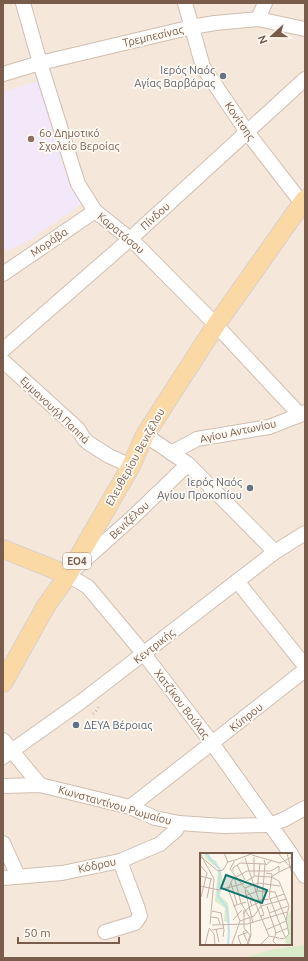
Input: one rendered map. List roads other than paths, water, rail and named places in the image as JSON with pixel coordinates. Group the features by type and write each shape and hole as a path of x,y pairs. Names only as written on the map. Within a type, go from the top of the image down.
{"main road":[{"name":"Ελευθερίου Βενιζέλου","path":"3,683 46,606 68,575 131,466 145,435 216,325 304,203"},
{"path":"3,549 68,575"}],"street":[{"name":"Καρατάσου","path":"23,3 78,184 95,211 135,243 303,413"},
{"name":"Κονίτσης","path":"185,3 203,67 247,132 304,203"},
{"path":"258,19 265,3"},
{"name":"Τρεμπεσίνας","path":"3,74 40,63 192,27 215,23 258,19 305,29"},
{"name":"Πίνδου","path":"3,350 130,239 305,80"},
{"name":"Μοράβα","path":"3,274 95,211"},
{"name":"Εμμανουήλ Παππά","path":"3,361 78,429 84,439 109,456 131,466"},
{"name":"Αγίου Αντωνίου","path":"171,453 197,438 269,427 303,413"},
{"path":"145,435 188,464 275,552"},
{"name":"Βενιζέλου","path":"68,575 134,516 188,464"},
{"name":"Κεντρικής","path":"6,749 82,701 275,552 303,537"},
{"name":"Χατζίκου Βούλας","path":"68,575 88,587 144,654 212,743 290,853"},
{"path":"237,581 305,666"},
{"name":"Κύπρου","path":"130,807 305,670"},
{"path":"6,749 40,785"},
{"name":"Κωνσταντίνου Ρωμαίου","path":"3,786 40,785 130,807 156,818 179,823 223,826 270,825"},
{"path":"270,825 305,808"},
{"name":"Κόδρου","path":"3,878 62,873 120,861 160,844 176,830 179,823"},
{"path":"3,842 18,876"},
{"name":"Χατζίκου Βούλας","path":"292,856 305,876"},
{"path":"105,932 135,923 140,916 120,861"}],"place":[{"name":"Ιερός Ναός Αγίας Βαρβάρας","path":"223,76"},
{"name":"6ο Δημοτικό Σχολείο Βεροίας","path":"31,139"},
{"name":"Ιερός Ναός Αγίου Προκοπίου","path":"250,488"},
{"name":"ΔΕΥΑ Βέροιας","path":"76,725"}]}
